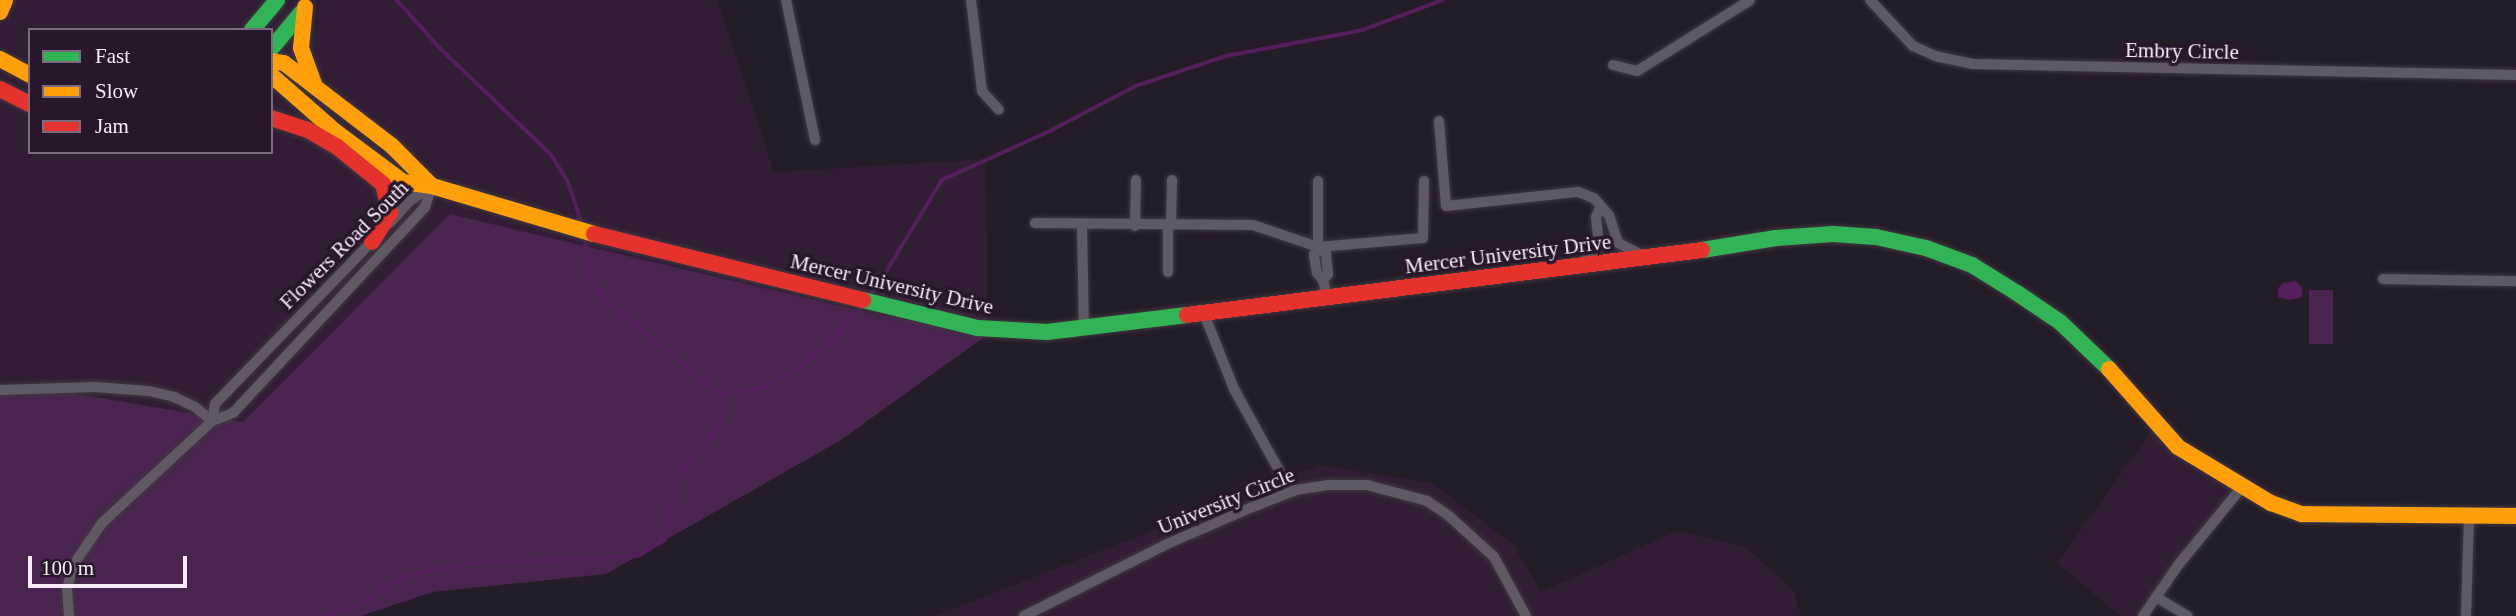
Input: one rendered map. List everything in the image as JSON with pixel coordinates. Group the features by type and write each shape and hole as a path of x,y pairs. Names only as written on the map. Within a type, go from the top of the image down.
{"street":[{"path":"0,12 5,0"},
{"path":"254,28 277,0"},
{"path":"786,0 816,140"},
{"path":"971,0 982,91 999,110"},
{"path":"1613,65 1637,71 1749,0"},
{"name":"Embry Circle","path":"1870,0 1913,46 1935,56 1972,64 2516,75"},
{"path":"273,46 307,4"},
{"path":"307,4 301,48 315,86"},
{"path":"0,59 28,74"},
{"name":"Mercer University Drive","path":"273,61 283,62 392,146 432,186"},
{"name":"Mercer University Drive","path":"273,78 374,162 403,182 432,186 572,229 978,328 1047,332 1578,267 1776,237 1833,234 1876,237 1926,248 1972,265 2060,322 2094,353 2178,447 2271,503 2302,513 2516,516"},
{"path":"0,89 28,103"},
{"path":"273,119 308,130 336,146 383,184 390,213 372,242"},
{"path":"1439,121 1446,206 1578,192 1594,198 1600,208 1609,215 1618,243 1630,252 1651,257"},
{"path":"1135,226 1136,180"},
{"path":"1168,272 1172,180"},
{"path":"1318,181 1318,247 1314,256 1317,274 1323,280 1327,299"},
{"path":"1035,223 1082,226 1253,225 1318,247 1423,238 1424,181"},
{"name":"Flowers Road South","path":"212,421 215,404 411,200 432,186"},
{"name":"Flowers Road South","path":"68,610 66,589 78,558 102,523 212,421 233,413 242,404 425,207 432,186"},
{"path":"1578,267 1599,246 1596,217 1600,208"},
{"path":"1082,226 1084,328"},
{"path":"1598,238 1614,236"},
{"path":"2383,279 2516,281"},
{"path":"1204,314 1234,389 1291,492"},
{"path":"0,390 95,387 149,391 174,397 195,407 212,421"},
{"name":"University Circle","path":"1024,616 1167,544 1291,492 1329,485 1367,485 1427,501 1449,516 1494,557 1525,616"},
{"path":"2143,616 2242,487"},
{"path":"2466,616 2469,515"},
{"path":"2155,597 2188,616"}],"shaded area":[{"path":"0,0 718,0 774,172 986,159 987,335 866,312 450,214 243,423 35,387 0,389"},
{"path":"450,214 866,312 987,335 841,440 606,574 433,592 361,616 0,616 0,389 35,387 243,422"},
{"path":"2295,281 2302,288 2302,297 2290,300 2278,297 2278,289 2282,283"},
{"path":"2309,290 2333,290 2333,344 2309,344"},
{"path":"2155,426 2245,488 2142,616 2120,616 2057,563"},
{"path":"1320,465 1432,483 1513,544 1541,592 1676,531 1745,546 1794,591 1801,616 934,616"}],"waterway":[{"path":"397,0 442,50 551,154 568,181 583,226"},
{"path":"870,298 942,180 1050,131 1136,86 1226,56 1363,30 1443,0"},
{"path":"325,616 360,604 404,577 428,571 470,563 638,556 665,540 676,478 722,424 721,395 609,303 596,288 590,273 585,242"},
{"path":"721,395 765,387 793,374 829,343 865,304"}],"traffic: fast":[{"path":"254,28 277,0"},
{"path":"273,47 301,13"},
{"path":"1702,250 1776,238 1833,234 1876,237 1926,248 1972,265 2017,293 2060,322 2109,369"},
{"path":"863,300 978,328 1047,332 1187,315"}],"traffic: slow":[{"path":"0,12 5,0"},
{"path":"305,7 301,48 314,84"},
{"path":"0,59 28,74"},
{"path":"273,61 284,63 392,146 432,186"},
{"path":"273,77 336,132 403,182 432,186 594,234"},
{"path":"2109,369 2178,447 2271,503 2302,514 2516,516"}],"traffic: jam":[{"path":"0,89 28,103"},
{"path":"273,119 308,130 336,146 383,184 390,213 372,242"},
{"path":"594,234 863,300"},
{"path":"1187,315 1702,250"}]}
